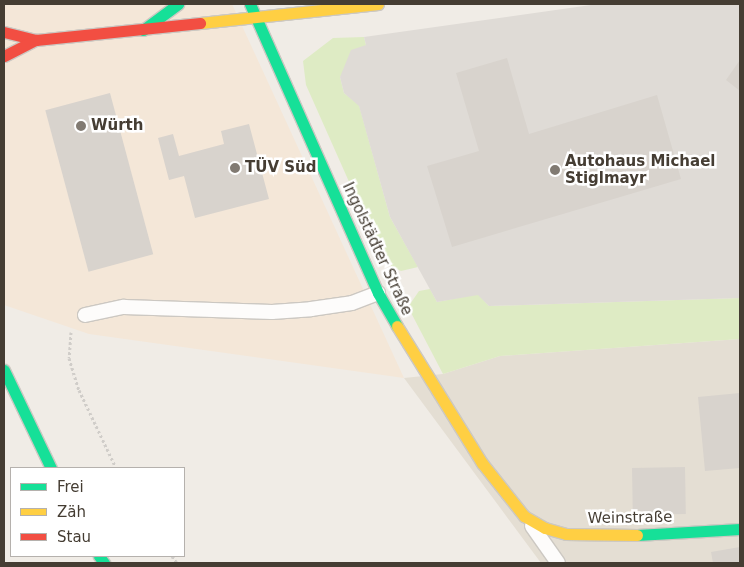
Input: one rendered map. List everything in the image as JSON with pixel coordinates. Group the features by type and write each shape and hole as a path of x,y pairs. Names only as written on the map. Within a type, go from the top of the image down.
{"street":[{"path":"142,30 166,16 178,4"},
{"name":"Ingolstädter Straße","path":"250,4 378,293 425,376 482,463 524,516"},
{"path":"4,32 36,40 378,4"},
{"path":"4,56 36,40"},
{"path":"4,370 51,467"},
{"name":"Weinstraße","path":"524,516 545,528 574,534 618,536 740,529"}],"lane":[{"path":"85,316 124,307 272,312 312,309 352,303 378,293"},
{"path":"524,516 558,563"}],"path":[{"path":"85,316 73,324 69,358 92,421 115,467"}],"shaded area":[{"path":"4,4 232,4 404,378 89,334 4,305"},
{"path":"598,4 740,4 740,298 489,306 478,295 437,302 390,217 359,106 344,93 340,77 351,50 366,45 364,37"},
{"path":"740,339 740,563 541,563 404,378 443,374 500,356"}],"green space":[{"path":"4,4 143,4 4,5"},
{"path":"364,37 366,45 340,77 344,93 359,105 390,217 418,267 401,271 392,267 354,193 306,85 303,61 333,38"},
{"path":"430,289 437,302 478,294 489,306 740,298 740,339 500,356 443,374 408,307 419,291"}],"building":[{"path":"507,58 529,134 657,95 681,179 452,247 427,166 479,151 456,73"},
{"path":"740,60 740,91 726,80"},
{"path":"110,93 153,254 89,272 45,110"},
{"path":"249,124 269,199 195,218 184,176 169,180 158,138 173,134 179,156 224,144 221,131"},
{"path":"740,393 740,468 705,471 698,397"},
{"path":"685,467 686,514 633,515 632,468"},
{"path":"740,547 740,563 713,563 711,552"}],"traffic: fast":[{"path":"143,30 178,4"},
{"path":"250,4 378,293 397,326"},
{"path":"4,370 51,467"},
{"path":"637,535 740,529"},
{"path":"100,557 104,563"}],"traffic: slow":[{"path":"200,23 378,4"},
{"path":"397,326 482,463 524,516 545,528 566,534 637,535"}],"traffic: jam":[{"path":"4,32 36,40 200,23"},
{"path":"4,56 36,40"}],"place":[{"name":"Würth","path":"81,126"},
{"name":"TÜV Süd","path":"235,168"},
{"name":"Autohaus Michael Stiglmayr","path":"555,170"}]}
